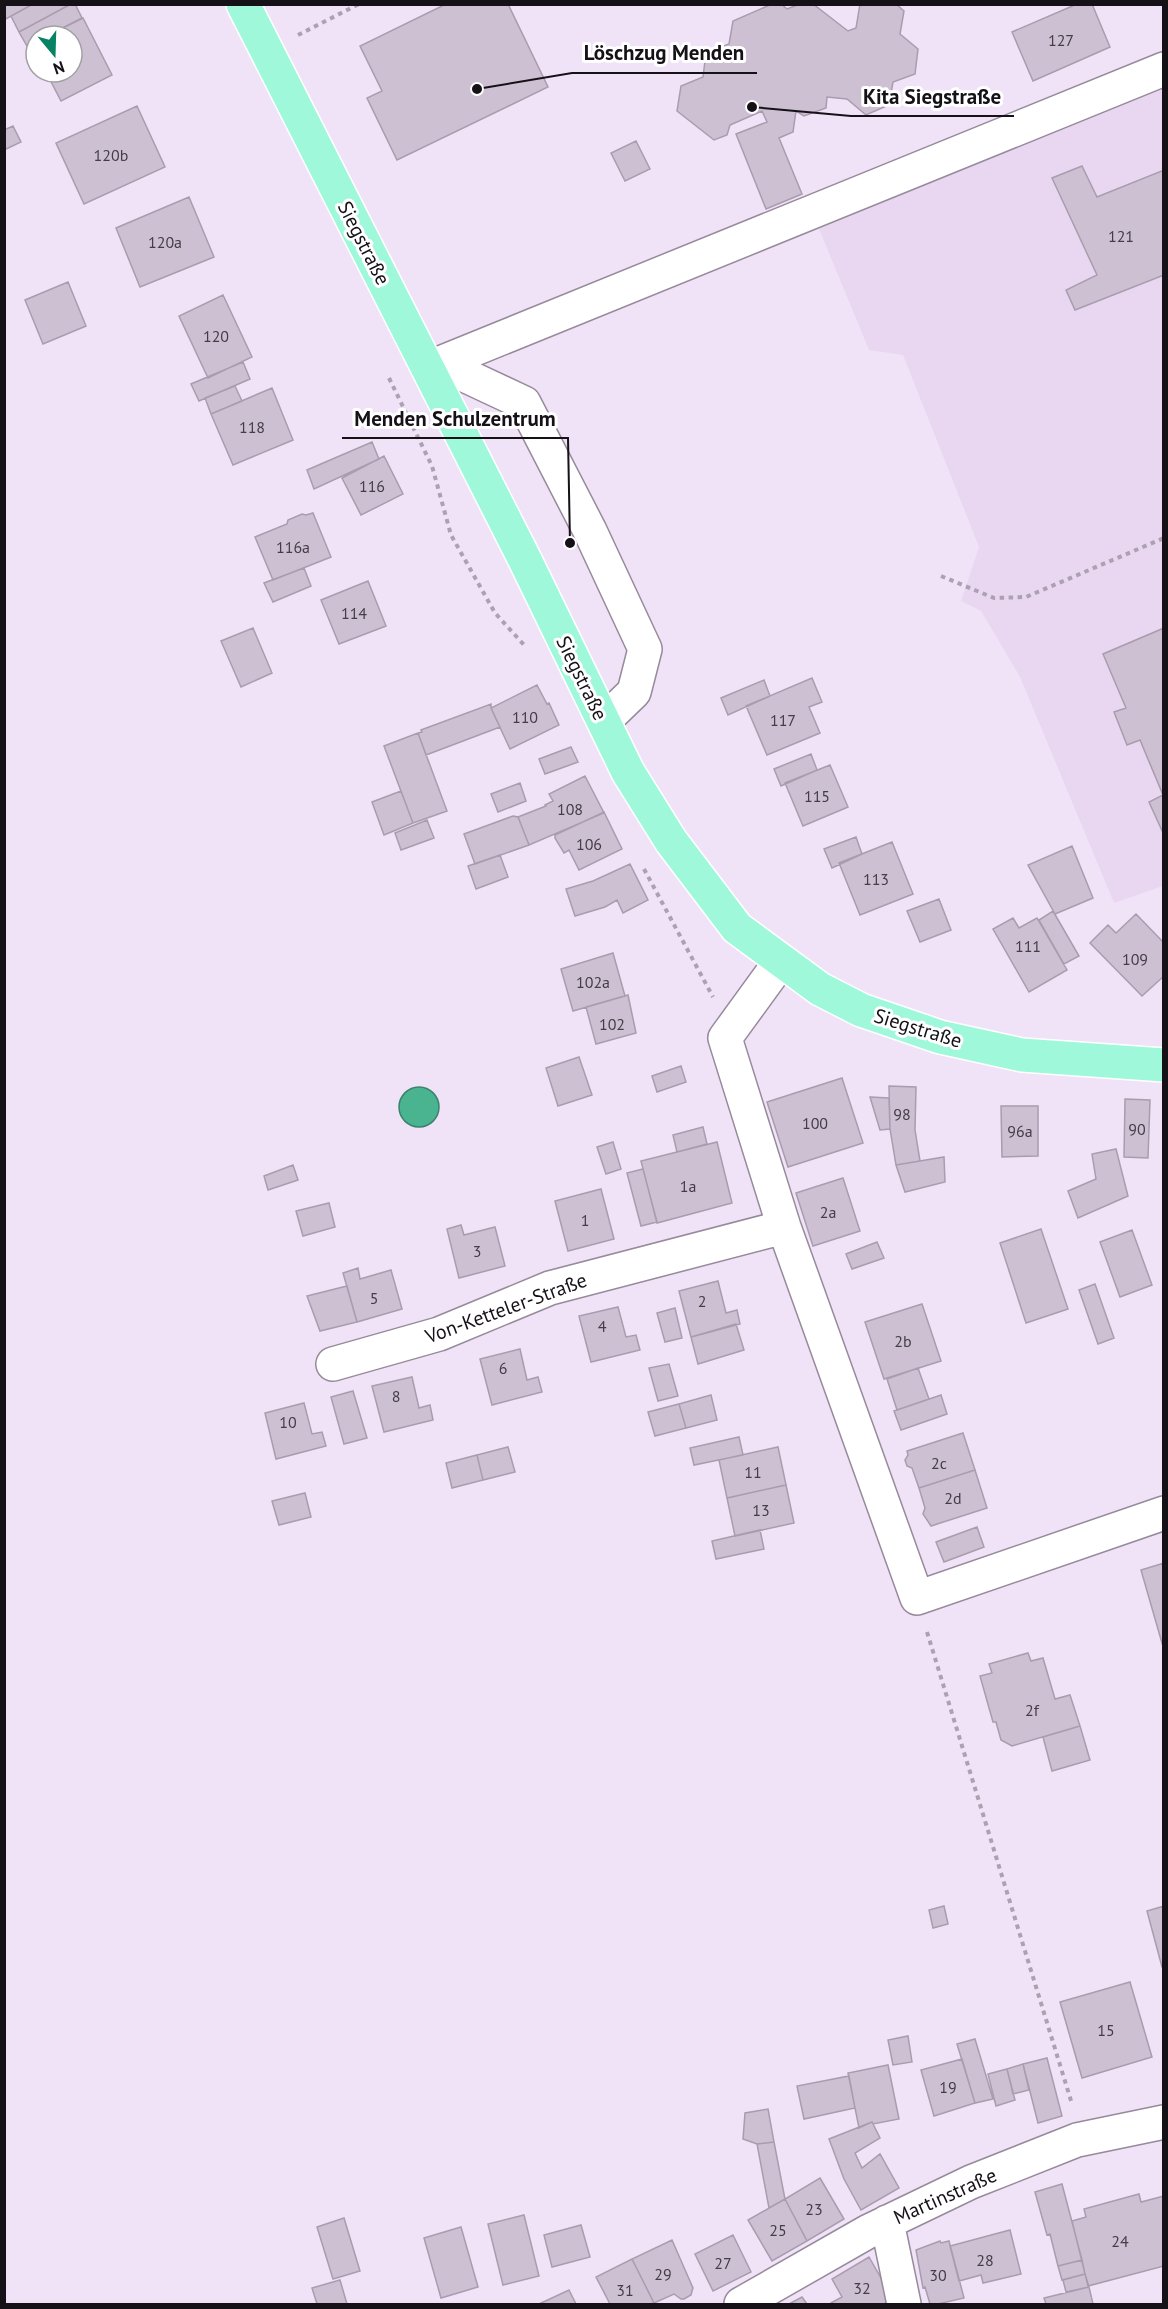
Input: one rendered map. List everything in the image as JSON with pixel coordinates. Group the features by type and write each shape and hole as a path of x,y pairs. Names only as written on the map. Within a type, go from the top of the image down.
{"main road":[{"name":"Siegstraße","path":"243,4 428,368 628,772 670,841 737,928 820,989 861,1010 940,1037 1022,1055 1164,1065"}],"street":[{"path":"428,368 1164,69"},
{"path":"428,368 460,373 524,403 590,531 645,649 634,692 604,721"},
{"path":"781,961 725,1038 784,1227 917,1598 1164,1513"},
{"name":"Von-Ketteler-Straße","path":"333,1364 439,1334 550,1288 784,1227"},
{"name":"Martinstraße","path":"741,2304 887,2222 970,2182 1077,2140 1164,2122"},
{"path":"887,2222 904,2304"}],"path":[{"path":"941,576 994,598 1026,597 1164,538"},
{"path":"639,859 710,994 738,1020"},
{"path":"917,1598 1073,2107 1077,2140"}],"shaded area":[{"path":"1163,70 1163,886 1114,903 1020,677 981,611 961,601 979,547 903,355 869,350 819,229 1023,145 1018,130"},
{"path":"419,1087 433,1093 439,1107 433,1121 419,1127 405,1121 399,1107 405,1093"}],"building":[{"path":"4,4 33,4 4,20"},
{"path":"33,4 71,4 34,24 24,24 24,29 19,32 11,16"},
{"path":"71,4 75,4 82,18 70,24 34,24"},
{"path":"446,4 508,4 548,87 397,160 367,98 382,91 360,46"},
{"path":"772,4 781,4 787,9 800,4 813,4 848,31 856,28 860,4 896,4 904,11 900,34 918,49 915,74 893,82 889,105 866,115 847,99 827,97 826,108 804,116 796,111 793,132 779,138 802,194 766,209 736,134 767,122 762,111 730,125 727,135 714,140 677,111 681,86 703,77 706,53 729,44 733,21"},
{"path":"1077,4 1092,4 1110,47 1033,81 1012,32"},
{"path":"83,18 112,75 61,101 52,84 84,84 84,24 71,24"},
{"path":"24,29 24,41 19,32"},
{"path":"137,106 165,167 84,204 56,143"},
{"path":"13,126 21,142 4,150 4,130"},
{"path":"636,141 650,169 625,181 611,153"},
{"path":"1082,166 1097,197 1164,170 1164,275 1075,310 1066,290 1097,275 1052,178"},
{"path":"189,197 214,257 140,287 116,228"},
{"path":"68,282 86,326 43,344 25,300"},
{"path":"223,295 252,357 208,378 179,316"},
{"path":"243,362 250,379 199,401 191,384"},
{"path":"235,386 242,401 211,414 205,398"},
{"path":"272,388 293,440 233,465 211,414"},
{"path":"372,442 379,459 314,489 307,470"},
{"path":"384,456 403,494 361,515 342,478"},
{"path":"313,513 331,557 273,580 255,537 287,524 288,520 302,514"},
{"path":"304,568 311,586 273,602 264,583"},
{"path":"368,581 386,626 339,644 321,600"},
{"path":"253,628 272,673 241,687 221,641"},
{"path":"1164,628 1164,835 1149,802 1163,795 1140,740 1127,745 1114,712 1126,708 1103,654"},
{"path":"812,678 822,702 809,707 820,733 767,755 746,706"},
{"path":"764,680 770,696 728,715 721,698"},
{"path":"537,685 547,704 549,703 559,725 510,749 491,708"},
{"path":"491,704 500,727 426,755 418,733 422,732 421,730"},
{"path":"418,733 447,811 413,823 384,746"},
{"path":"571,747 578,762 545,774 539,759"},
{"path":"811,754 817,770 781,786 774,769"},
{"path":"830,765 848,807 803,826 785,783"},
{"path":"585,776 604,813 529,845 518,817 546,806 553,801 549,794"},
{"path":"520,783 526,801 498,812 491,794"},
{"path":"401,791 413,823 384,835 372,802"},
{"path":"604,812 622,849 579,870 569,850 564,853 555,835"},
{"path":"513,816 518,817 529,845 475,864 464,834"},
{"path":"427,820 434,838 401,850 395,833"},
{"path":"856,837 862,854 832,868 824,849"},
{"path":"892,842 913,894 860,915 839,863"},
{"path":"1072,846 1093,898 1055,914 1028,865"},
{"path":"500,855 508,877 476,889 468,866"},
{"path":"630,864 648,900 623,913 617,900 605,907 575,916 566,889 593,881"},
{"path":"939,899 951,930 920,942 907,911"},
{"path":"1053,911 1079,956 1064,964 1039,920"},
{"path":"1136,914 1164,943 1164,976 1142,996 1090,943 1108,925 1116,933"},
{"path":"1013,918 1019,928 1037,918 1067,970 1029,992 993,929"},
{"path":"613,953 625,996 573,1011 561,969"},
{"path":"628,995 636,1033 596,1044 586,1007"},
{"path":"579,1057 592,1095 558,1106 546,1068"},
{"path":"681,1066 686,1082 657,1092 652,1076"},
{"path":"842,1078 863,1143 788,1167 767,1102"},
{"path":"889,1086 916,1087 915,1130 920,1161 896,1165 890,1129"},
{"path":"870,1097 889,1098 890,1129 880,1130"},
{"path":"1125,1099 1150,1100 1148,1158 1124,1157"},
{"path":"1001,1106 1038,1106 1038,1156 1002,1157"},
{"path":"703,1127 707,1144 677,1152 673,1135"},
{"path":"613,1142 621,1169 606,1174 597,1147"},
{"path":"717,1142 732,1203 657,1223 641,1161"},
{"path":"1116,1149 1128,1196 1078,1218 1068,1191 1096,1179 1092,1154"},
{"path":"944,1157 945,1182 905,1192 896,1165"},
{"path":"293,1165 298,1180 268,1190 264,1176"},
{"path":"643,1169 657,1222 641,1226 627,1173"},
{"path":"843,1178 860,1231 813,1246 796,1193"},
{"path":"601,1189 614,1239 568,1251 555,1201"},
{"path":"329,1203 335,1227 303,1236 296,1211"},
{"path":"461,1225 464,1235 495,1227 505,1266 459,1278 447,1229"},
{"path":"1041,1229 1068,1309 1026,1323 1000,1243"},
{"path":"1132,1230 1152,1285 1120,1297 1100,1242"},
{"path":"877,1242 884,1258 852,1269 846,1254"},
{"path":"358,1268 360,1279 391,1270 402,1309 357,1322 343,1273"},
{"path":"718,1281 726,1313 737,1310 740,1324 691,1337 679,1291"},
{"path":"1095,1284 1114,1338 1098,1344 1079,1290"},
{"path":"347,1286 357,1322 320,1331 307,1296"},
{"path":"922,1304 941,1361 884,1379 865,1322"},
{"path":"618,1307 626,1337 636,1335 640,1350 591,1362 579,1316"},
{"path":"675,1308 682,1338 665,1342 657,1313"},
{"path":"736,1324 744,1350 698,1364 691,1337"},
{"path":"520,1349 527,1380 538,1377 542,1392 492,1405 480,1359"},
{"path":"669,1364 678,1396 658,1401 649,1368"},
{"path":"918,1368 929,1399 897,1410 887,1379"},
{"path":"412,1377 419,1408 430,1405 433,1420 384,1432 372,1386"},
{"path":"353,1391 367,1438 344,1444 331,1397"},
{"path":"711,1395 717,1420 686,1428 679,1404"},
{"path":"941,1395 947,1414 901,1430 894,1411"},
{"path":"304,1403 312,1434 322,1432 326,1446 276,1459 265,1413"},
{"path":"679,1404 686,1428 655,1436 648,1412"},
{"path":"963,1433 975,1470 919,1488 912,1468 907,1466 905,1460 908,1455 907,1451"},
{"path":"739,1437 743,1455 694,1465 690,1448"},
{"path":"508,1447 515,1472 483,1480 477,1455"},
{"path":"778,1447 786,1485 727,1498 719,1460"},
{"path":"477,1455 483,1480 452,1488 446,1463"},
{"path":"975,1470 987,1508 931,1526 923,1514 925,1508 919,1488"},
{"path":"786,1485 794,1523 735,1536 727,1498"},
{"path":"305,1493 311,1517 279,1525 272,1501"},
{"path":"977,1527 984,1547 944,1562 936,1542"},
{"path":"760,1530 764,1549 716,1559 712,1541"},
{"path":"1164,1563 1164,1650 1141,1570"},
{"path":"1028,1653 1031,1661 1043,1658 1055,1699 1070,1695 1080,1726 1012,1746 1001,1740 996,1722 993,1722 980,1676 992,1673 989,1664"},
{"path":"1080,1726 1090,1760 1052,1771 1043,1737"},
{"path":"944,1906 948,1924 933,1928 929,1910"},
{"path":"1164,1906 1164,1967 1162,1967 1147,1911"},
{"path":"1130,1982 1152,2057 1082,2078 1060,2002"},
{"path":"908,2036 912,2062 893,2065 888,2040"},
{"path":"975,2039 993,2099 975,2103 957,2044"},
{"path":"1047,2058 1062,2116 1038,2123 1023,2064"},
{"path":"962,2059 975,2103 934,2116 921,2070"},
{"path":"1023,2064 1029,2090 1013,2094 1007,2069"},
{"path":"888,2065 899,2119 873,2124 872,2122 859,2128 848,2073"},
{"path":"1007,2069 1015,2100 996,2106 988,2074"},
{"path":"849,2076 855,2108 804,2119 797,2086"},
{"path":"768,2109 774,2142 757,2144 743,2139 745,2113"},
{"path":"872,2122 880,2138 855,2153 862,2168 880,2154 899,2188 861,2210 844,2179 829,2139"},
{"path":"774,2142 785,2199 769,2208 757,2144"},
{"path":"820,2178 844,2219 807,2241 785,2199"},
{"path":"1062,2184 1082,2260 1058,2266 1050,2234 1047,2235 1035,2192"},
{"path":"1139,2194 1141,2202 1164,2196 1164,2266 1088,2286 1072,2221 1086,2217 1084,2209"},
{"path":"785,2199 807,2241 772,2261 748,2220"},
{"path":"524,2215 539,2276 503,2285 488,2224"},
{"path":"344,2218 360,2271 333,2279 317,2227"},
{"path":"581,2225 590,2257 552,2267 544,2235"},
{"path":"461,2227 478,2287 441,2298 424,2238"},
{"path":"1010,2230 1021,2274 983,2283 981,2275 959,2281 950,2246"},
{"path":"733,2235 751,2272 713,2291 695,2254"},
{"path":"672,2240 693,2288 691,2295 681,2299 674,2294 654,2303 632,2259"},
{"path":"940,2241 941,2243 949,2241 964,2298 930,2304 925,2287 923,2288 916,2250"},
{"path":"869,2257 893,2299 884,2304 832,2304 842,2297 832,2279"},
{"path":"632,2259 654,2303 610,2304 596,2277"},
{"path":"1082,2260 1085,2274 1062,2280 1058,2266"},
{"path":"1085,2274 1089,2287 1066,2292 1063,2280"},
{"path":"340,2280 347,2304 317,2304 312,2288"},
{"path":"1089,2287 1093,2304 1046,2304 1044,2298"},
{"path":"569,2290 576,2304 539,2304"},
{"path":"802,2297 807,2304 789,2304"}],"place":[{"name":"Löschzug Menden","path":"477,89"},
{"name":"Kita Siegstraße","path":"752,107"},
{"name":"Menden Schulzentrum","path":"570,543"}]}
